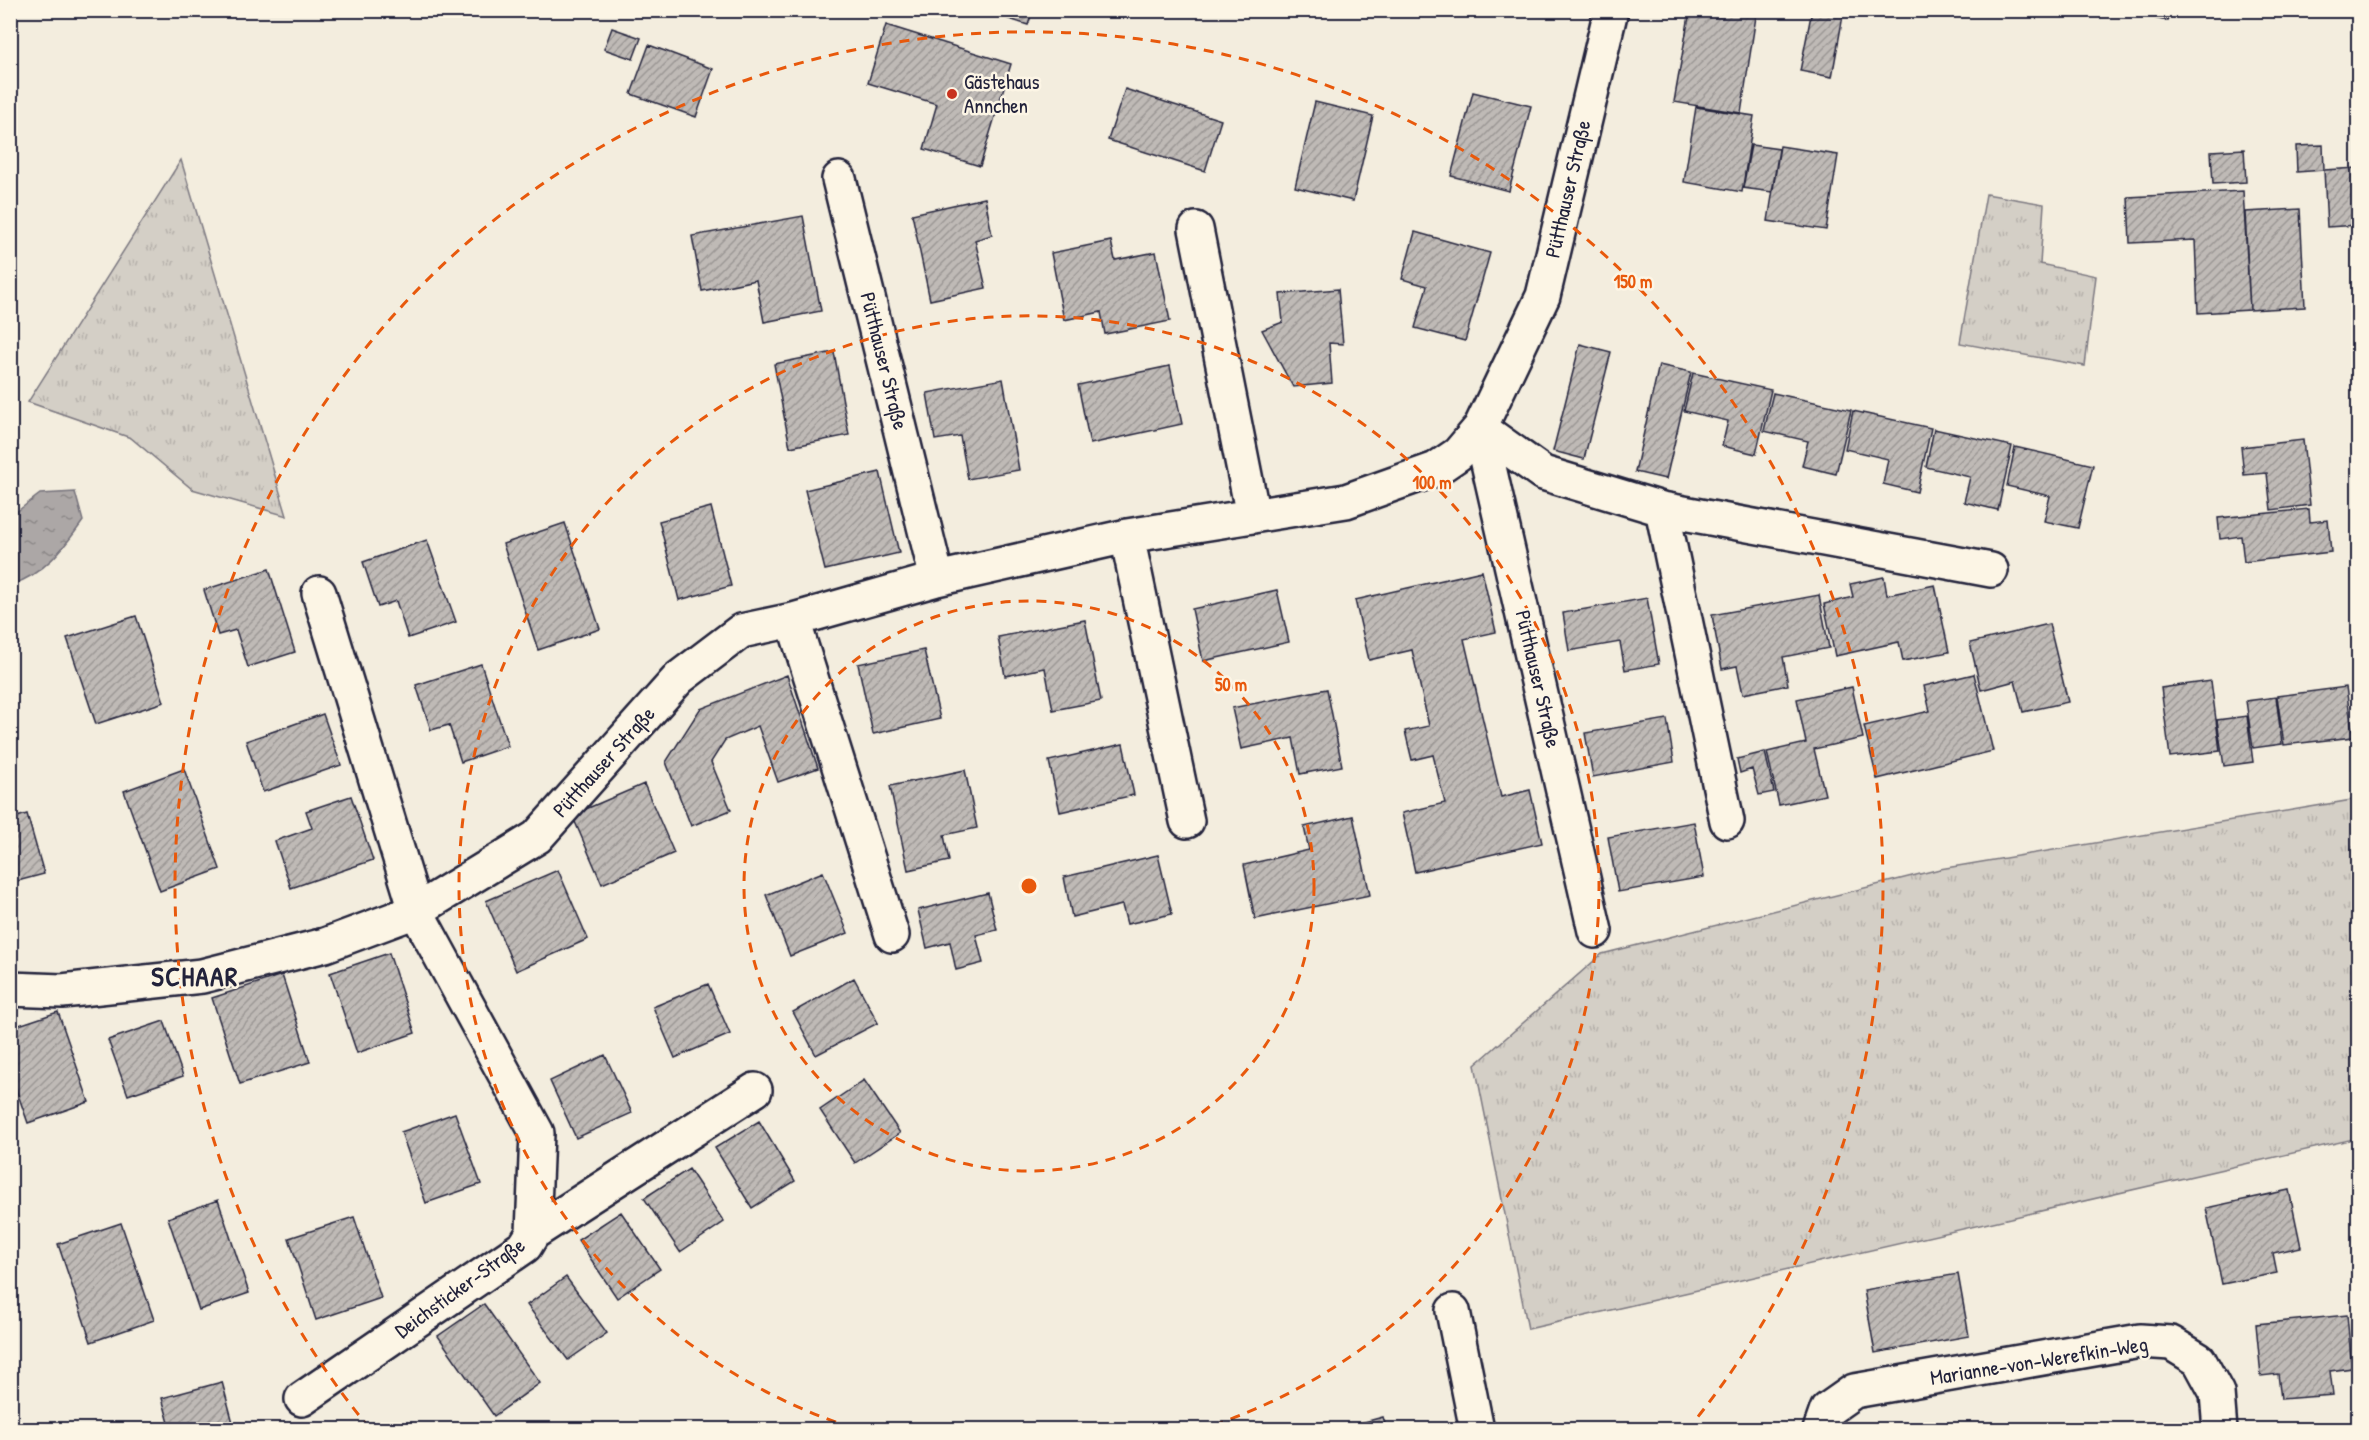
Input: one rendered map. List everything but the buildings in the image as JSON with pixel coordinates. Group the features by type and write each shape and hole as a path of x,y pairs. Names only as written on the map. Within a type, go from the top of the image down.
{"street":[{"name":"Pütthauser Straße","path":"10,989 62,991 202,976 325,945 416,911 537,837 679,678 741,631 793,620 938,579 1127,536 1346,501 1436,469 1458,454 1480,428 1543,296 1611,10"},
{"name":"Pütthauser Straße","path":"839,179 938,579"},
{"path":"1196,229 1253,516"},
{"name":"Pütthauser Straße","path":"1480,428 1595,931"},
{"path":"1480,428 1544,472 1662,510 1991,570"},
{"path":"1662,510 1727,821"},
{"path":"1127,536 1186,821"},
{"path":"319,593 416,911"},
{"path":"793,620 892,934"},
{"name":"Deichsticker-Straße","path":"302,1399 525,1246 533,1233 537,1134 416,911"},
{"path":"533,1233 755,1090"},
{"path":"1453,1311 1477,1430"},
{"name":"Marianne-von-Werefkin-Weg","path":"1820,1430 1827,1410 1854,1391 2140,1341 2171,1343 2199,1360 2217,1393 2220,1430"}],"green space":[{"path":"181,160 287,516 192,489 131,438 28,402"},
{"path":"1986,194 2044,204 2040,264 2096,276 2085,366 1960,343"},
{"path":"2358,799 2358,1138 1528,1329 1475,1065 1602,954 1940,869"}],"water":[{"path":"75,492 83,521 60,551 43,567 11,585 11,516 40,494"}],"place":[{"name":"Gästehaus Annchen","path":"952,94"}],"district":[{"name":"SCHAAR","path":"195,977"}]}
